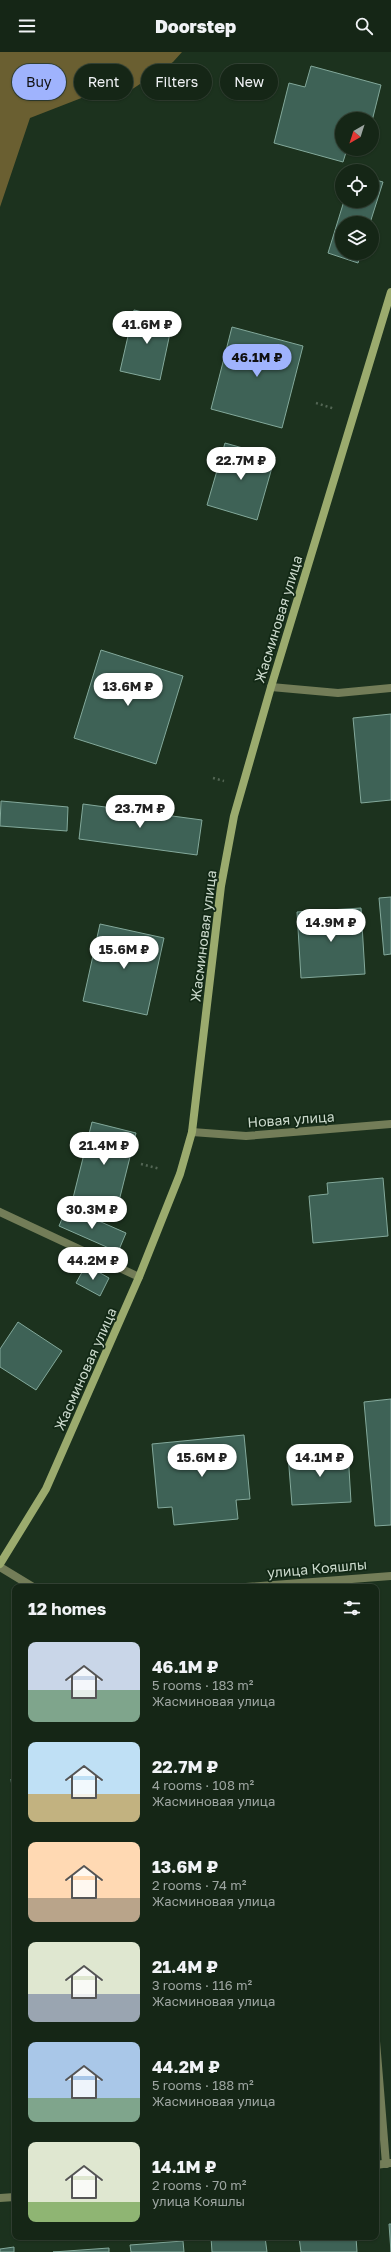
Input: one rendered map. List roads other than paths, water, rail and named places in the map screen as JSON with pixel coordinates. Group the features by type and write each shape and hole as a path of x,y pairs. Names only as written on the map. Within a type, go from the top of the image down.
{"street":[{"name":"Жасминовая улица","path":"0,1566 46,1489 139,1277 180,1174 192,1132 228,842 234,816 271,687 391,292"},
{"path":"271,687 338,693 391,688"},
{"name":"Новая улица","path":"192,1132 246,1136 391,1124"},
{"path":"0,1212 139,1277"},
{"path":"0,1566 28,1584"},
{"name":"улица Кояшлы","path":"315,1584 338,1583 391,1576"},
{"path":"379,2069 389,2164 379,2165"},
{"path":"0,2198 12,2197"}]}
